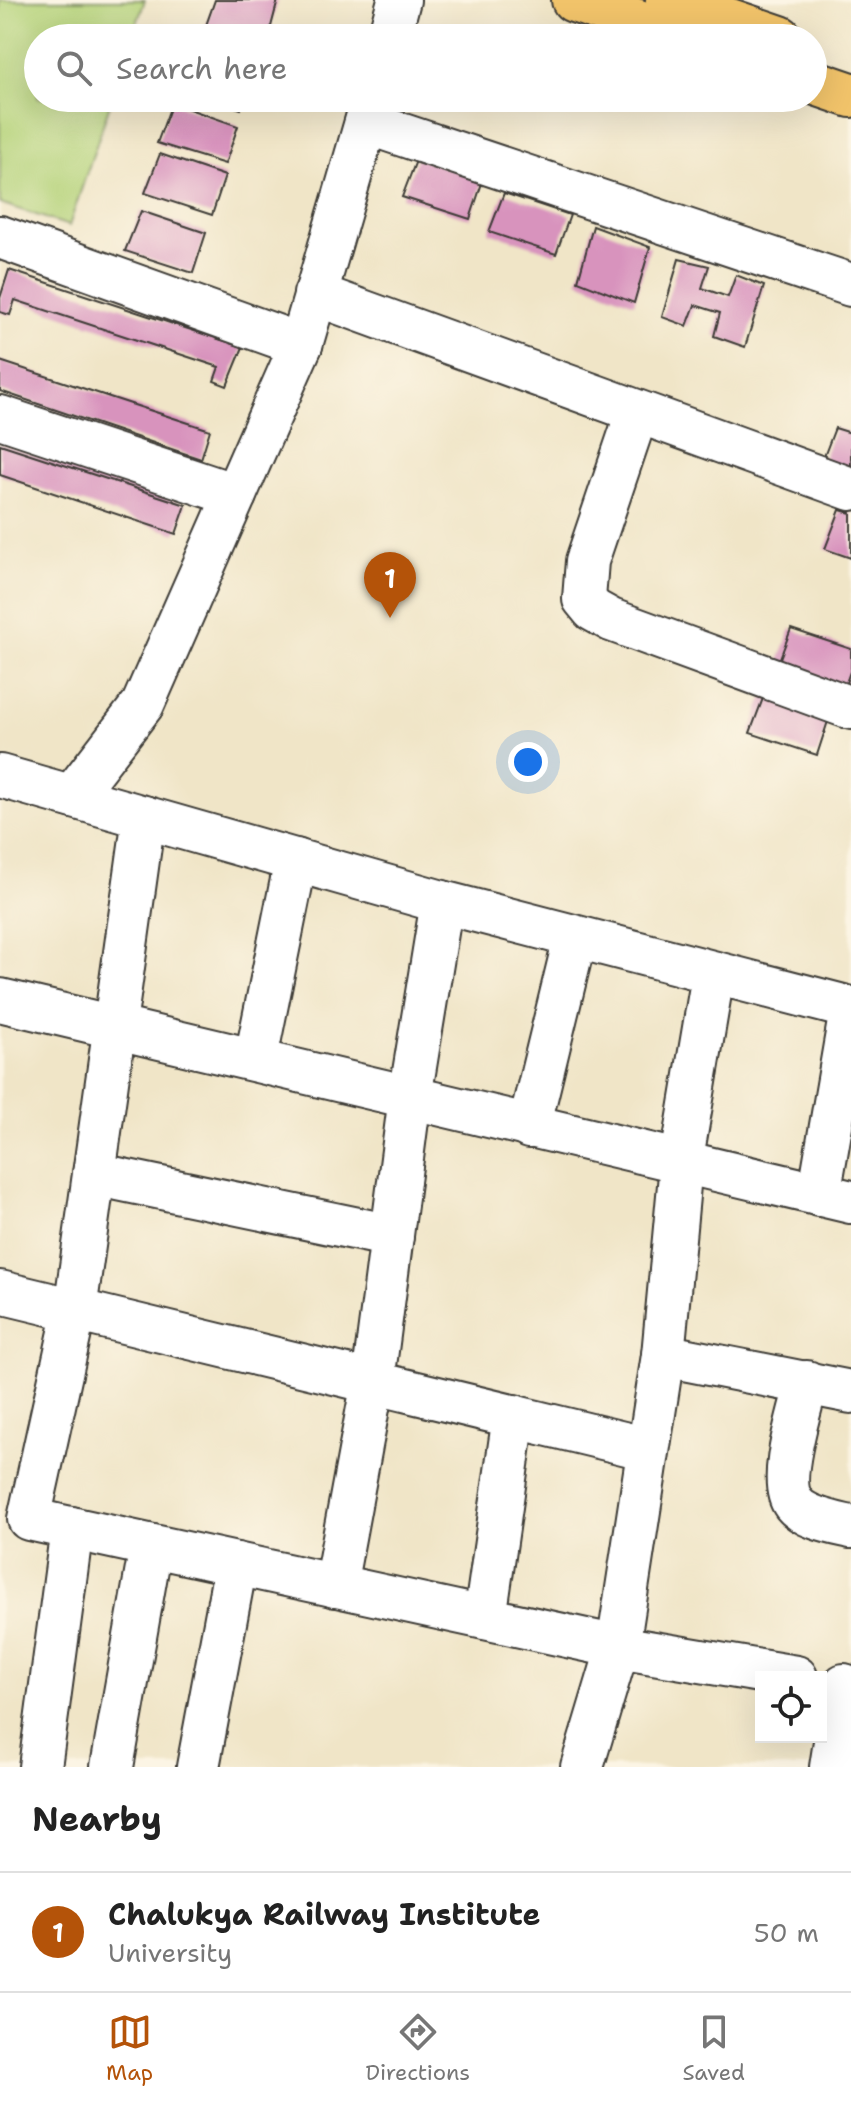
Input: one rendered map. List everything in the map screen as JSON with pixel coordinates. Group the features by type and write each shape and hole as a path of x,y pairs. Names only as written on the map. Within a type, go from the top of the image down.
{"highway":[{"path":"574,0 644,24"},
{"path":"668,0 739,24"},
{"path":"827,54 851,62"},
{"path":"827,87 851,95"}],"street":[{"path":"393,24 399,0"},
{"path":"72,796 143,704 301,345 370,112"},
{"path":"373,112 851,285"},
{"path":"0,237 301,345"},
{"path":"315,294 851,489"},
{"path":"637,413 587,561 584,599 593,610 611,620 851,708"},
{"path":"0,417 235,495"},
{"path":"0,1000 256,1058 529,1127 835,1199 851,1009 442,902 72,796 1,787"},
{"path":"144,817 75,1310 29,1519 618,1647 760,1671"},
{"path":"256,1058 296,860"},
{"path":"335,1586 373,1381 410,1097 442,902"},
{"path":"529,1127 575,938"},
{"path":"582,1767 618,1647 663,1355 681,1164 713,975"},
{"path":"94,1174 392,1236"},
{"path":"0,1292 648,1449"},
{"path":"663,1355 851,1392"},
{"path":"807,1382 789,1460 789,1495 795,1506 807,1514 851,1527"},
{"path":"485,1618 514,1416"},
{"path":"40,1767 72,1528"},
{"path":"112,1767 151,1546"},
{"path":"198,1767 236,1564"},
{"path":"831,1767 839,1684"}],"green space":[{"path":"0,0 145,0 137,24 24,24 24,112 107,112 69,226 0,203"}],"building":[{"path":"215,0 278,0 272,24 206,24"},
{"path":"169,112 198,112 238,126 225,164 157,143"},
{"path":"160,154 225,176 212,215 145,193"},
{"path":"417,158 483,180 470,219 402,197"},
{"path":"504,193 570,215 556,254 489,232"},
{"path":"141,211 206,233 193,273 125,251"},
{"path":"593,226 650,247 634,303 578,281"},
{"path":"679,259 709,266 702,288 728,297 736,275 764,286 745,347 714,336 720,313 695,305 687,326 662,317"},
{"path":"9,270 243,347 227,386 214,381 219,367 15,300 10,315 0,312 0,298"},
{"path":"0,361 210,430 201,459 0,391"},
{"path":"835,428 851,433 851,477 820,467"},
{"path":"0,444 186,505 176,534 0,475"},
{"path":"840,510 851,513 851,558 825,549"},
{"path":"791,629 851,649 851,669 843,691 776,669"},
{"path":"765,693 830,715 817,755 750,733"}],"place":[{"name":"Chalukya Railway Institute","path":"390,618"}]}
